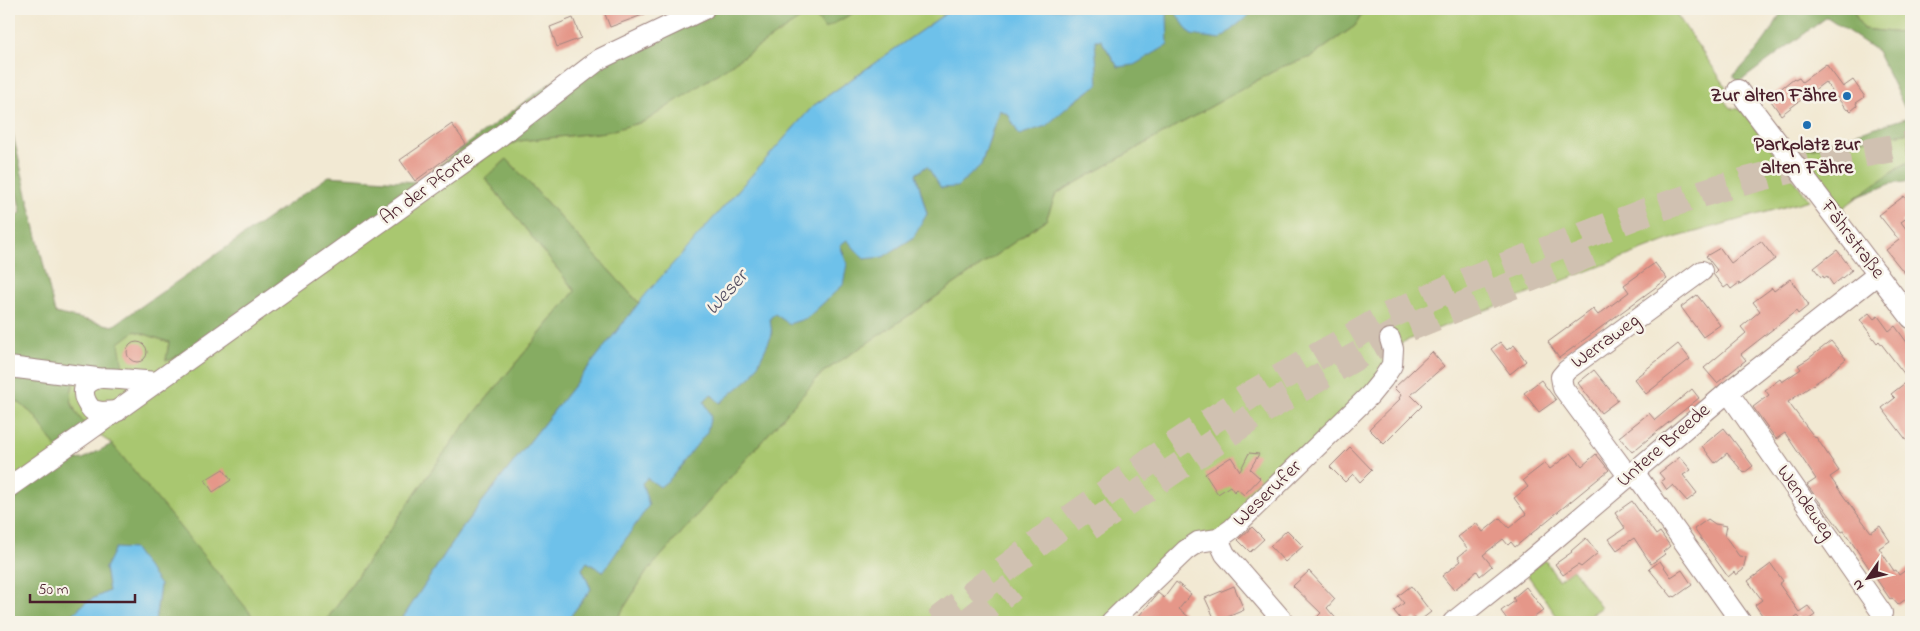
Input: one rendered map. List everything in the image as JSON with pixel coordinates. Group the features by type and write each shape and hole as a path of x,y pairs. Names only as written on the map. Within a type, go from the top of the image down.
{"street":[{"name":"An der Pforte","path":"9,487 495,140 600,59 704,9"},
{"name":"Fährstraße","path":"1738,90 1911,318"},
{"name":"Werraweg","path":"1632,474 1563,388 1561,377 1702,272"},
{"name":"Untere Breede","path":"1453,622 1728,392 1878,274"},
{"name":"Weserufer","path":"1111,622 1186,550 1198,542 1218,539 1232,530 1378,385 1392,365 1393,349 1390,339"},
{"path":"9,367 97,378 157,382"},
{"path":"97,378 87,385 83,392 85,402 92,410 102,412 118,410"},
{"name":"Wendeweg","path":"1728,392 1882,613"},
{"path":"1632,474 1741,622"},
{"path":"1218,539 1225,554 1284,622"}],"green space":[{"path":"686,9 860,9 825,29 812,11 646,121 606,132 519,141 499,149 171,360 166,360 169,342 135,331 119,343 123,368 78,367 73,385 72,405 87,426 56,448 36,417 9,394 9,218 21,213 9,158 9,118 55,313 113,326 329,176 416,182 591,53"},
{"path":"860,9 952,9 813,106 639,303 507,159 485,178 575,291 456,436 325,622 257,622 112,444 97,434 9,496 9,394 36,417 56,447 77,415 70,397 78,367 135,331 169,342 166,360 499,149 519,141 606,132 645,121 812,10 825,28"},
{"path":"1254,9 1365,9 1355,26 1311,57 1281,67 1056,194 1046,220 920,308 822,373 646,573 615,622 566,622 591,589 582,569 587,561 603,572 642,483 710,394 721,403 772,335 769,318 847,264 840,244 847,239 927,214 916,174 927,166 981,165 999,110 1008,114 1071,104 1098,84 1094,40 1101,40 1118,67 1166,13 1253,12"},
{"path":"1365,9 1673,9 1725,85 1726,90 1723,99 1730,108 1743,111 1809,200 1674,238 1403,342 1372,390 1221,539 1191,545 1116,622 615,622 646,573 822,373 920,308 1046,220 1056,194 1281,67 1311,57 1355,26"},
{"path":"1783,9 1852,9 1863,29 1911,34 1911,132 1801,150 1909,117 1877,51 1827,17 1738,83 1733,76 1761,45"},
{"path":"1852,9 1911,9 1911,34 1863,29"},
{"path":"1911,132 1911,161 1899,167 1843,208 1801,150"},
{"path":"507,159 639,303 464,525 400,622 325,622 456,436 575,291 485,178"},
{"path":"1911,161 1911,181 1890,184 1855,198 1899,167"},
{"path":"112,444 257,622 155,622 160,585 105,568 109,591 86,602 64,622 9,622 9,496 68,453 73,460 83,459"},
{"path":"1545,560 1558,580 1573,569 1601,608 1580,622 1561,622 1526,573"}],"water":[{"name":"Weser","path":"952,9 1254,9 1253,12 1220,39 1191,35 1175,12 1167,13 1168,45 1134,65 1118,67 1101,40 1095,40 1098,84 1046,126 1019,135 1008,114 999,110 981,165 957,187 941,188 927,166 916,174 927,214 913,238 883,257 864,259 847,240 840,245 847,264 843,285 807,318 789,324 775,314 770,318 772,335 753,375 720,403 711,394 704,401 711,416 707,432 670,479 660,487 647,478 642,483 649,505 603,572 587,562 582,569 591,589 566,622 400,622 464,525 646,294 813,106"},
{"path":"115,548 134,549 160,585 155,622 64,622 86,602 109,591 105,568"}],"building":[{"path":"603,9 656,9 656,10 610,27"},
{"path":"573,18 581,38 557,47 550,27"},
{"path":"1826,64 1843,87 1853,80 1865,97 1856,103 1857,106 1851,111 1847,110 1825,82 1781,115 1769,98 1794,78 1795,80 1799,78 1802,82"},
{"path":"452,124 466,144 415,181 400,160"},
{"path":"1904,196 1911,205 1911,215 1901,222 1909,233 1911,231 1911,281 1886,250 1899,240 1879,215"},
{"path":"1761,241 1775,259 1740,285 1739,283 1731,289 1728,285 1724,288 1713,274 1717,270 1706,256 1720,248 1731,263"},
{"path":"1837,250 1852,270 1833,285 1827,276 1821,277 1814,268"},
{"path":"1655,263 1667,279 1559,358 1548,342 1593,309 1598,315 1629,292 1624,285"},
{"path":"1790,279 1809,305 1798,314 1796,311 1741,354 1746,360 1717,383 1704,368 1746,333 1741,327 1760,311 1753,302 1772,288 1774,291"},
{"path":"1697,295 1720,325 1703,337 1681,307"},
{"path":"1869,313 1874,319 1878,316 1889,331 1895,326 1911,348 1911,446 1882,408 1895,398 1891,394 1909,380 1860,320"},
{"path":"1831,341 1846,359 1827,375 1788,402 1816,437 1839,471 1830,477 1845,498 1871,532 1880,526 1890,541 1879,548 1894,571 1896,570 1899,575 1911,566 1911,595 1898,605 1892,598 1890,599 1844,531 1842,532 1807,485 1816,479 1785,433 1776,439 1753,407 1769,395 1765,390 1780,379 1782,382 1801,369 1798,365"},
{"path":"137,342 144,345 147,352 144,359 137,362 130,359 127,352 130,345"},
{"path":"1500,342 1507,350 1514,345 1526,361 1510,374 1491,349"},
{"path":"1678,344 1690,359 1646,394 1634,379"},
{"path":"1432,352 1444,366 1411,395 1422,406 1384,444 1369,429 1400,399 1401,395 1394,388"},
{"path":"1594,370 1618,400 1601,413 1578,383"},
{"path":"1541,380 1556,400 1539,412 1524,393"},
{"path":"1692,389 1699,398 1632,452 1619,437 1649,413 1655,420"},
{"path":"1724,428 1753,466 1744,473 1727,453 1715,463 1702,446"},
{"path":"1350,447 1372,470 1360,482 1353,474 1345,482 1330,467"},
{"path":"1249,453 1259,454 1250,469 1260,478 1244,495 1237,489 1234,492 1230,486 1218,494 1205,474 1231,457 1240,471"},
{"path":"1571,453 1582,466 1596,454 1609,470 1515,547 1511,542 1508,545 1503,539 1483,555 1492,566 1480,576 1477,571 1454,590 1442,576 1461,561 1458,557 1468,549 1458,537 1476,523 1483,532 1500,518 1509,528 1526,514 1514,498 1528,487 1523,480 1545,463 1550,469"},
{"path":"1680,457 1691,470 1683,475 1697,493 1687,501 1673,485 1667,490 1661,481 1664,479 1659,473"},
{"path":"223,469 231,480 213,492 205,480"},
{"path":"1632,501 1656,535 1660,532 1670,546 1663,552 1665,554 1651,564 1634,538 1617,550 1609,539 1625,528 1615,513"},
{"path":"1708,519 1715,524 1727,526 1725,536 1739,556 1746,557 1743,570 1736,575 1734,572 1728,577 1694,529"},
{"path":"1252,527 1264,539 1250,552 1238,540"},
{"path":"1287,530 1303,546 1285,562 1270,546"},
{"path":"1586,538 1598,553 1581,567 1578,565 1563,575 1555,564 1572,552"},
{"path":"1660,561 1671,577 1682,570 1692,585 1675,597 1672,597 1649,569"},
{"path":"1771,564 1783,581 1779,584 1799,612 1808,606 1815,615 1805,622 1798,616 1789,622 1767,622 1755,605 1762,600 1748,581"},
{"path":"1309,571 1335,599 1327,608 1339,622 1312,622 1321,613 1293,586"},
{"path":"1176,582 1191,594 1179,609 1195,622 1134,622 1158,593 1164,598"},
{"path":"1234,586 1244,610 1216,622 1205,598"},
{"path":"1411,586 1431,612 1418,622 1415,618 1409,622 1403,622 1394,611 1404,603 1398,596"},
{"path":"1526,587 1544,610 1528,622 1509,622 1501,611 1515,601 1513,598"}],"tunnel":[{"path":"937,622 1059,527 1149,462 1252,394 1388,316 1459,284 1643,213 1719,188 1832,159 1911,145"},
{"path":"1089,527 1263,410 1398,332 1601,249"},
{"path":"968,622 1012,587"}],"place":[{"name":"Zur alten Fähre","path":"1847,96"},
{"name":"Parkplatz zur alten Fähre","path":"1807,125"}]}
